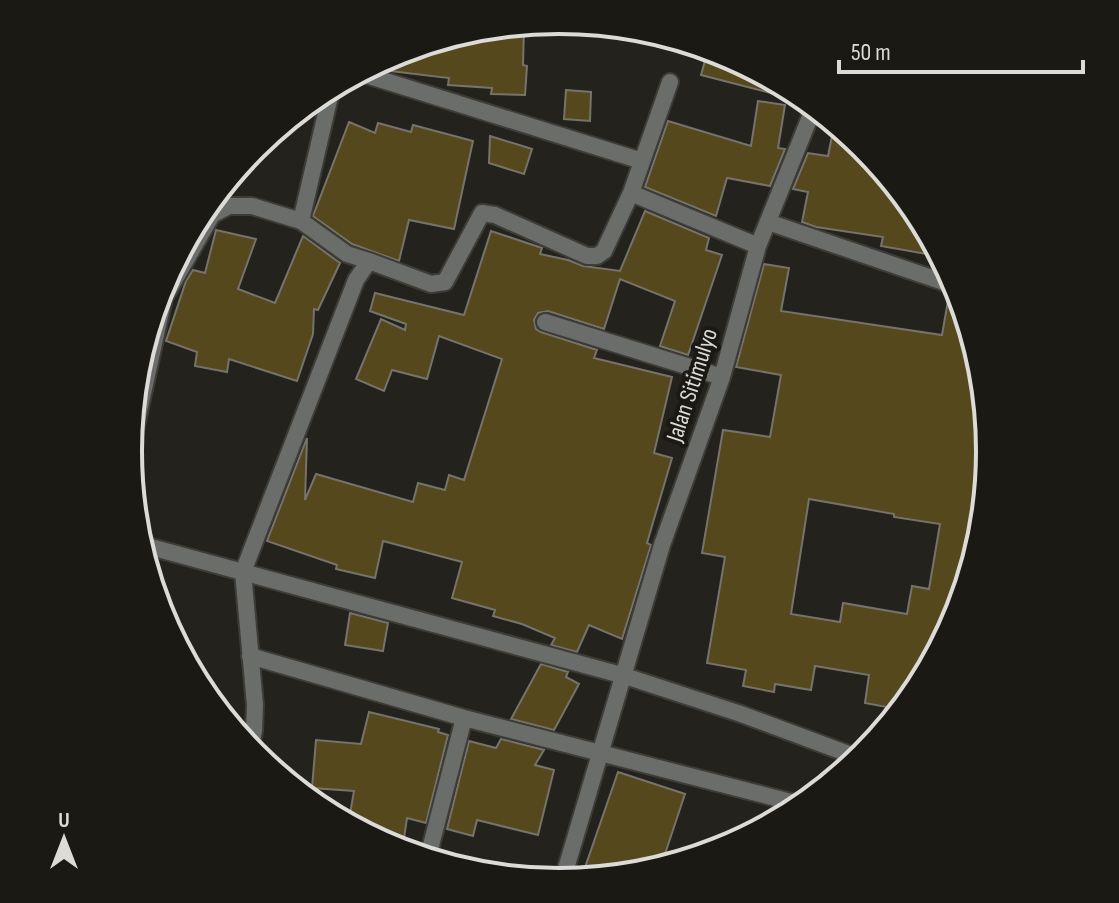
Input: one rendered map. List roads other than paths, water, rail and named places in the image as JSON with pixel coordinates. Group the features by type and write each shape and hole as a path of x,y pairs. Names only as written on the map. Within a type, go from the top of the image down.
{"street":[{"path":"374,77 642,161"},
{"path":"218,212 229,206 252,206 301,221 347,254 431,284 445,282 482,213 495,215 587,256 597,256 604,251 631,193 670,82"},
{"path":"301,221 328,104"},
{"name":"Jalan Sitimulyo","path":"566,869 662,545 722,377 758,246 810,117"},
{"path":"631,193 758,246"},
{"path":"768,222 940,281"},
{"path":"253,735 255,705 243,572 356,280 369,261"},
{"path":"545,322 722,377"},
{"path":"153,548 625,676 848,754"},
{"path":"250,656 464,718 788,801"},
{"path":"430,849 464,718"}]}
